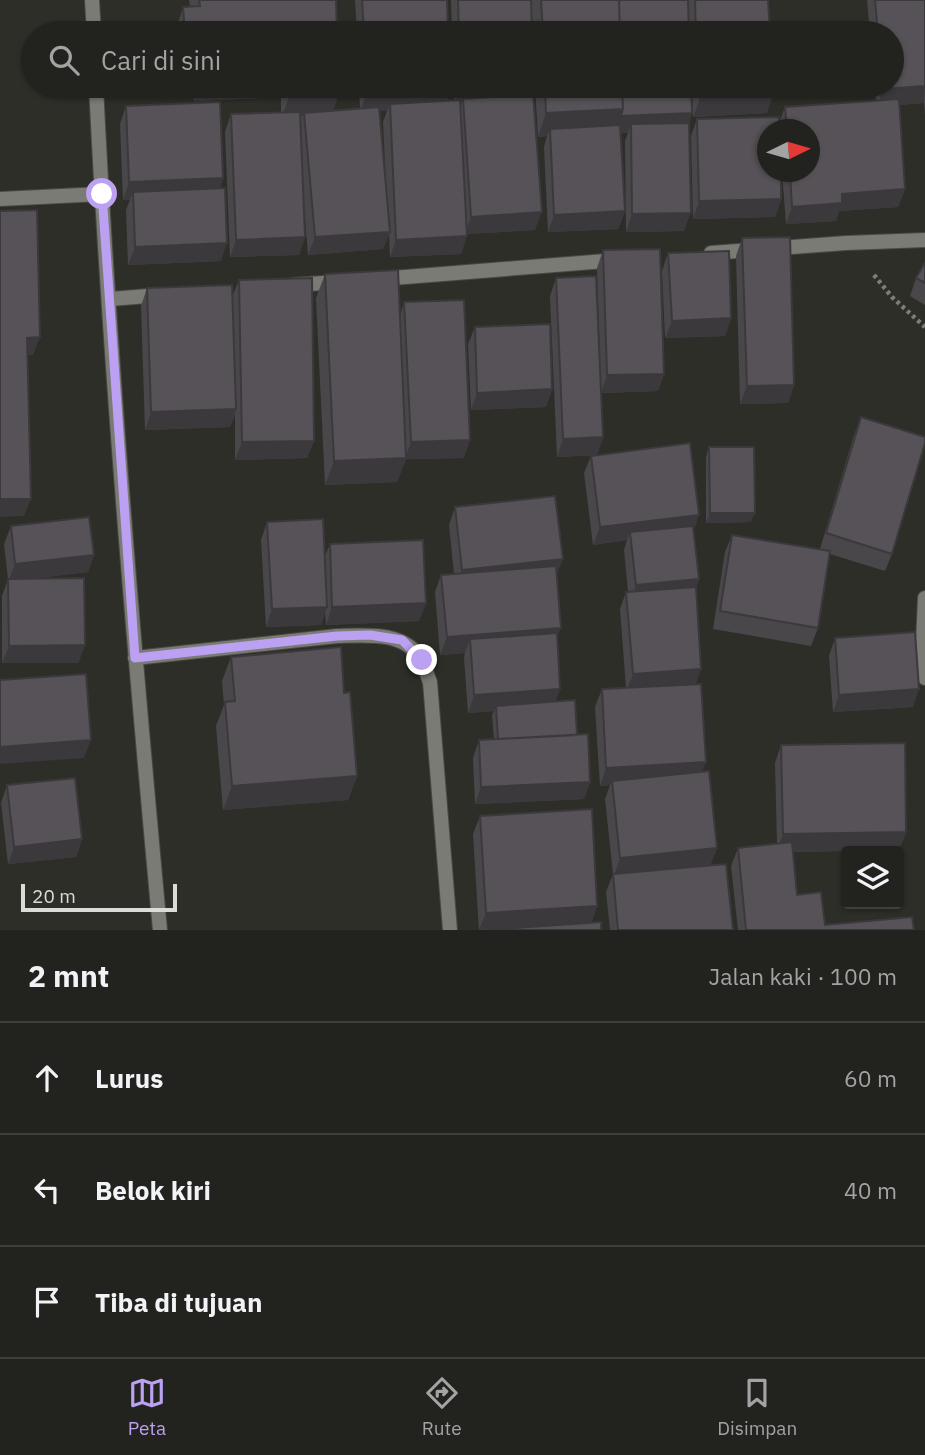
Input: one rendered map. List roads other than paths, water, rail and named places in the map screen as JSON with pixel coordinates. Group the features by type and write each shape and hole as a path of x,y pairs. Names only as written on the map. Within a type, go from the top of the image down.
{"street":[{"path":"92,0 93,21"},
{"path":"97,98 135,658 160,930"},
{"path":"0,200 102,194"},
{"path":"693,254 925,240"},
{"path":"276,286 638,259"},
{"path":"110,299 179,294"},
{"path":"925,598 925,678"},
{"path":"135,658 337,636 370,635 402,640 422,660 430,682 450,930"}]}
